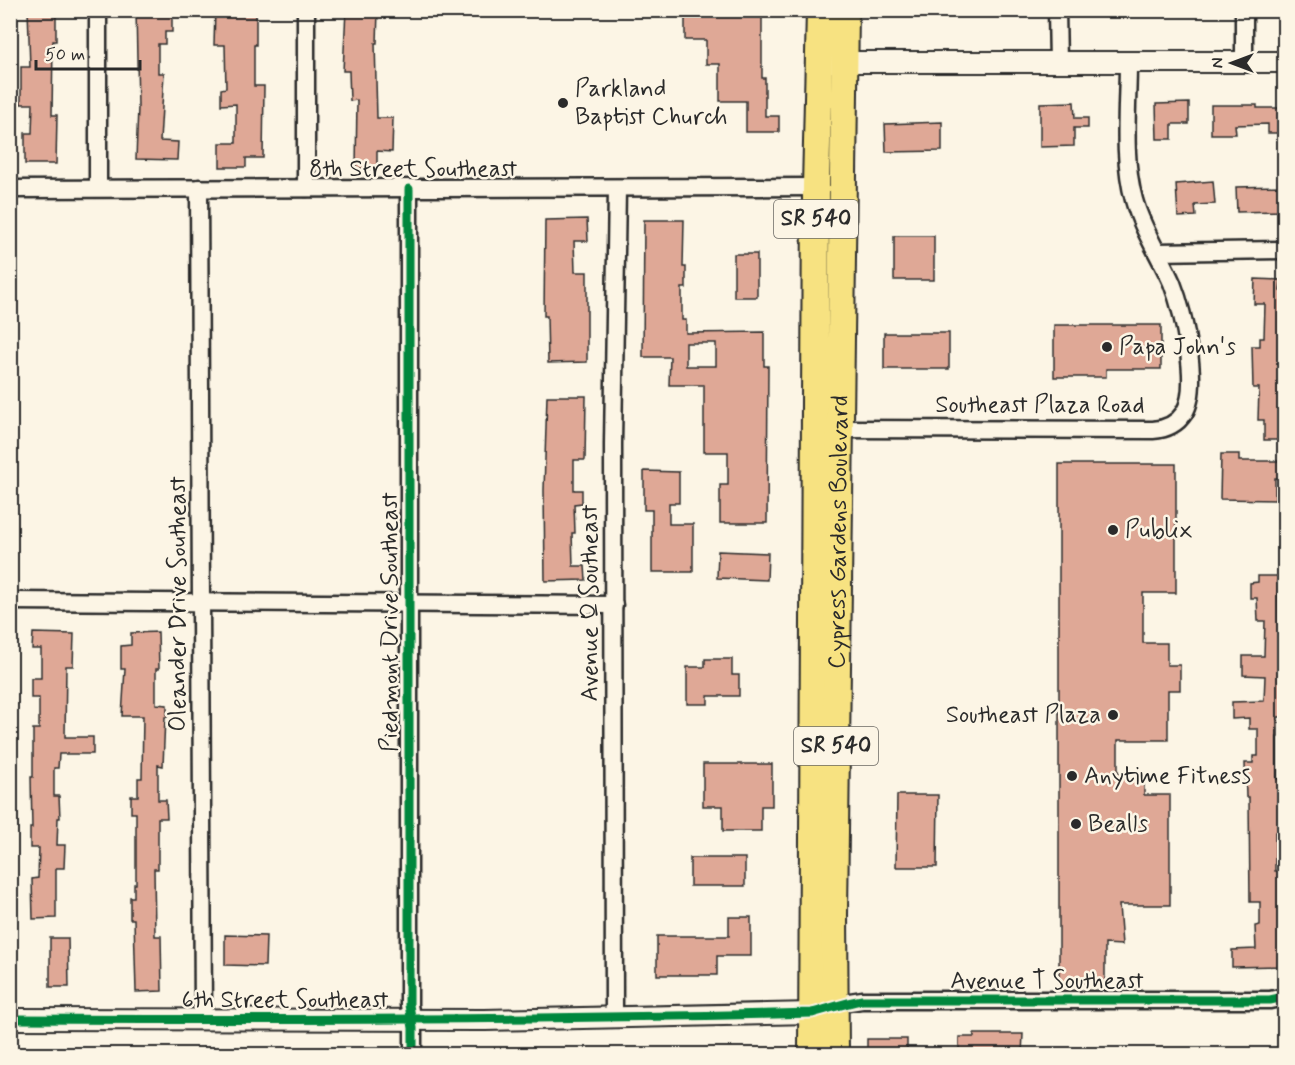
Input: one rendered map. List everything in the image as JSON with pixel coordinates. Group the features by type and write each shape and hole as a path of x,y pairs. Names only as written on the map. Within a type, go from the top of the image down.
{"main road":[{"name":"Cypress Gardens Boulevard","path":"820,10 816,187 813,727 823,1011 835,1054"},
{"name":"Cypress Gardens Boulevard","path":"812,1054 823,1011 835,876 845,10"},
{"path":"816,187 824,201 827,243 842,259"},
{"path":"814,627 828,694 837,700"},
{"path":"813,727 818,733 824,752 825,835 835,876"}],"street":[{"path":"98,10 98,188"},
{"path":"306,10 306,188"},
{"path":"1057,10 1058,63"},
{"path":"1244,10 1244,62"},
{"path":"820,62 1284,62"},
{"name":"Southeast Plaza Road","path":"815,429 1166,429 1184,414 1191,388 1187,330 1179,302 1134,202 1130,180 1128,63"},
{"name":"8th Street Southeast","path":"10,189 816,187"},
{"name":"Oleander Drive Southeast","path":"199,188 203,1019"},
{"name":"Piedmont Drive Southeast","path":"409,189 409,1005 413,1054"},
{"name":"Avenue Q Southeast","path":"614,1018 613,444 617,189"},
{"path":"1157,252 1284,250"},
{"path":"10,601 614,605"},
{"name":"Avenue T Southeast","path":"823,1011 843,1003 862,1000 1270,1000 1284,997"},
{"name":"6th Street Southeast","path":"10,1019 411,1020 614,1018 823,1011"}],"building":[{"path":"28,10 56,10 56,41 53,41 52,115 57,115 56,164 25,164 25,133 32,133 33,104 21,104 21,67 30,67"},
{"path":"136,10 164,10 164,14 172,14 172,32 165,32 165,44 158,44 158,73 164,73 160,141 178,142 177,160 136,159 138,107"},
{"path":"215,10 256,10 254,86 264,86 263,158 246,158 246,167 220,167 220,143 236,143 236,104 221,105 221,89 226,88 225,45 214,45"},
{"path":"346,10 378,10 377,43 375,43 377,118 393,118 392,152 377,151 377,169 356,168 357,100 350,101 349,71 343,71"},
{"path":"685,10 762,10 762,78 765,78 765,116 779,116 779,132 746,132 746,101 720,101 720,64 706,64 706,40 685,40"},
{"path":"1074,102 1075,118 1088,118 1088,128 1074,128 1074,146 1040,147 1040,103"},
{"path":"1189,103 1189,124 1172,124 1172,139 1157,139 1156,104"},
{"path":"1211,105 1257,105 1257,108 1284,108 1284,133 1268,133 1268,124 1235,125 1236,134 1211,134"},
{"path":"942,122 942,151 886,152 885,124"},
{"path":"1213,181 1215,204 1195,205 1196,216 1178,217 1176,184"},
{"path":"1282,186 1282,211 1237,212 1236,187"},
{"path":"587,219 588,241 574,241 575,272 587,272 587,362 548,363 547,316 544,316 545,220"},
{"path":"644,220 684,220 683,267 686,267 686,288 682,288 682,320 686,320 686,333 764,332 764,366 768,366 767,523 720,523 720,485 728,485 728,452 704,452 704,385 669,385 670,357 643,357","holes":["686,343 716,343 716,366 686,366"]},
{"path":"894,236 934,236 934,280 894,280"},
{"path":"734,254 757,254 757,297 734,297"},
{"path":"1255,279 1281,280 1280,291 1284,291 1284,440 1264,440 1264,420 1258,420 1259,388 1253,388 1252,346 1260,346 1260,338 1264,338 1265,304 1254,304"},
{"name":"Papa John's","path":"1054,325 1161,325 1161,369 1106,369 1106,377 1054,377"},
{"path":"884,333 949,333 949,369 884,369"},
{"path":"547,396 586,396 585,460 574,460 574,490 582,490 582,503 574,504 575,533 572,533 573,566 585,566 586,580 545,581 544,490"},
{"path":"1221,454 1239,454 1239,461 1284,461 1284,478 1275,478 1275,500 1220,499"},
{"name":"Southeast Plaza","path":"1059,464 1176,464 1176,593 1143,593 1143,643 1167,643 1167,665 1180,665 1180,690 1168,690 1168,740 1118,740 1118,773 1144,773 1144,795 1170,795 1170,905 1119,905 1122,945 1105,944 1105,983 1059,983"},
{"path":"644,471 679,472 679,503 669,503 669,524 693,524 693,572 652,572 652,510 644,510"},
{"path":"718,551 768,553 767,580 717,578"},
{"path":"1258,576 1278,576 1279,636 1284,636 1284,717 1278,717 1277,779 1284,779 1284,832 1275,832 1275,871 1283,871 1282,966 1232,967 1232,950 1256,949 1255,926 1260,925 1260,902 1250,902 1249,797 1246,797 1245,763 1253,763 1253,756 1258,756 1258,729 1249,729 1249,718 1232,719 1232,702 1264,701 1265,676 1243,675 1243,656 1264,656 1265,621 1258,621 1257,598 1250,598 1250,583 1258,582"},
{"path":"158,632 159,669 156,669 156,704 167,705 163,766 158,765 158,800 166,800 167,818 158,818 158,869 154,869 155,936 161,936 162,991 136,992 134,919 130,919 130,897 134,897 134,884 136,884 136,813 131,813 131,796 138,796 138,778 142,778 143,716 122,716 125,669 121,669 121,646 131,645 131,633"},
{"path":"33,633 74,634 73,666 66,666 65,737 93,737 93,754 59,754 58,768 54,768 54,796 59,796 60,818 58,818 57,845 65,845 64,868 56,868 56,918 33,919 32,879 38,878 39,848 30,848 31,777 33,777 33,729 39,729 39,698 31,698 31,678 41,678 41,649 32,649"},
{"path":"705,659 732,659 732,675 739,675 739,696 708,696 708,704 687,704 687,667 705,667"},
{"path":"703,764 772,764 772,806 761,806 761,831 723,831 723,806 703,806"},
{"path":"897,795 938,795 937,867 896,867"},
{"path":"690,858 745,858 745,886 690,886"},
{"path":"729,917 751,917 751,956 717,956 717,975 657,975 657,936 729,936"},
{"path":"225,935 266,936 265,966 225,965"},
{"path":"50,938 68,938 69,987 50,987"},
{"path":"974,1034 1023,1034 1022,1054 959,1054 959,1037 974,1037"},
{"path":"867,1039 907,1039 907,1054 867,1054"}],"cycle path":[{"path":"409,189 409,1005 413,1028 413,1054"},
{"path":"10,1019 612,1017 812,1013 862,1000 1270,1000 1284,997"}],"place":[{"name":"Parkland Baptist Church","path":"563,103"},
{"name":"Papa John's","path":"1107,347"},
{"name":"Publix","path":"1113,530"},
{"name":"Southeast Plaza","path":"1113,715"},
{"name":"Anytime Fitness","path":"1072,776"},
{"name":"Bealls","path":"1076,824"}]}
